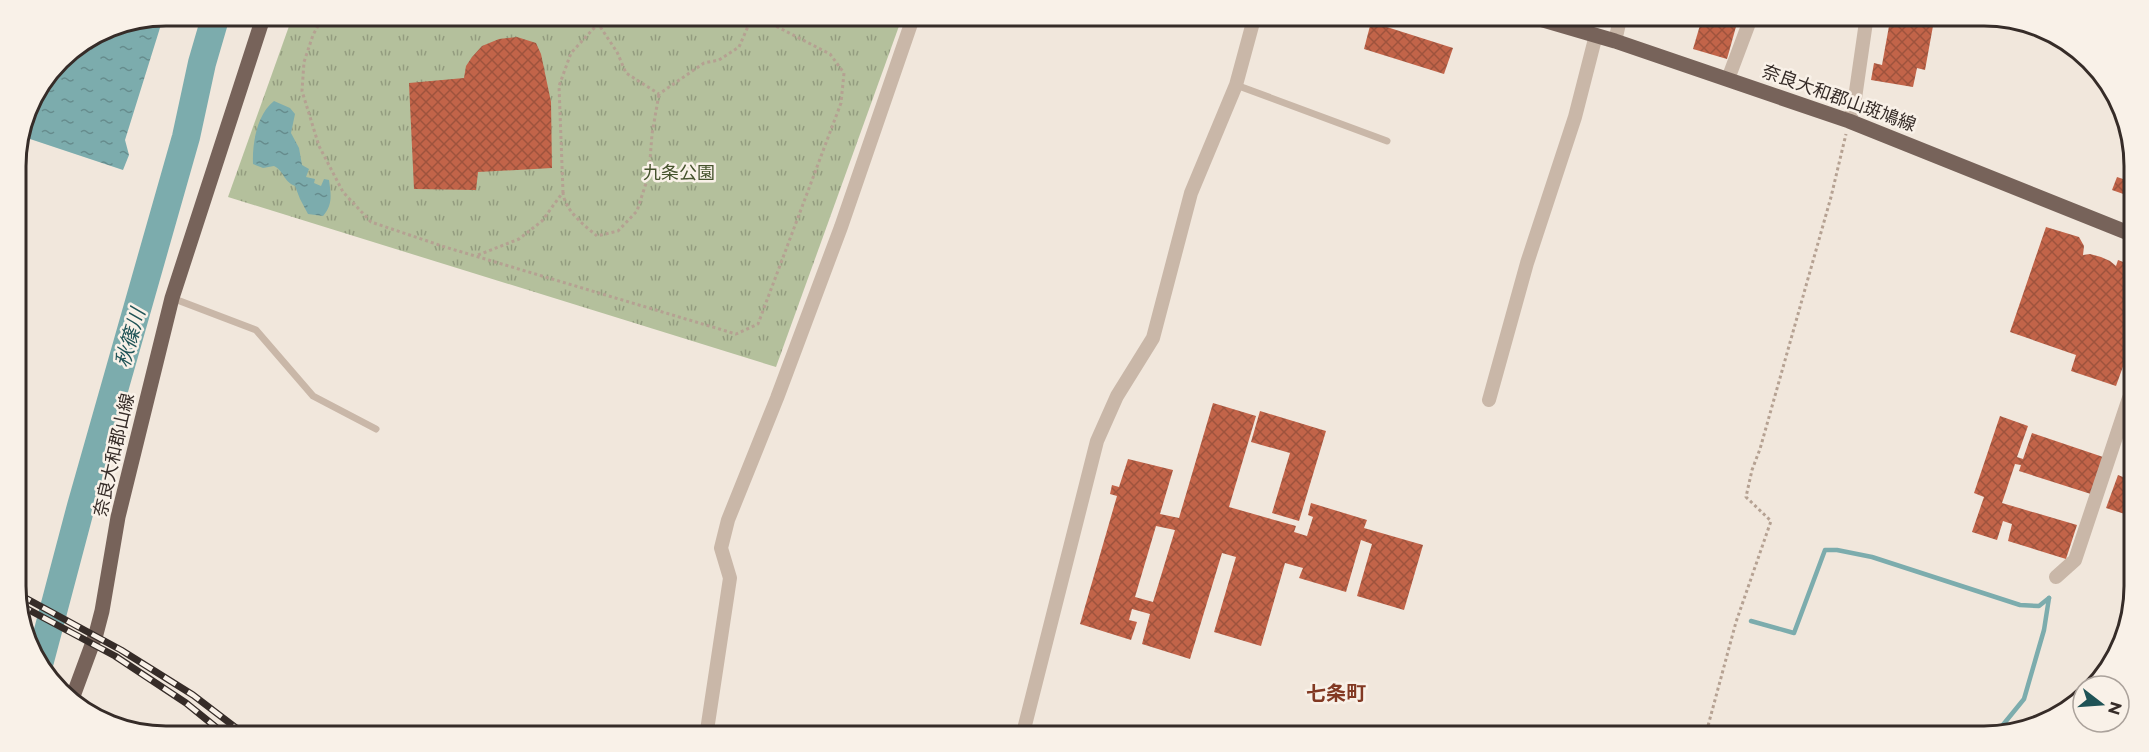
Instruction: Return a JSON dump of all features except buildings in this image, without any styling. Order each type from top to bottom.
[{"type":"main road","name":"奈良大和郡山線","points":[[74,693],[102,611],[118,516],[172,298],[260,26]]},
{"type":"main road","name":"奈良大和郡山斑鳩線","points":[[1564,26],[1849,121],[2124,231]]},
{"type":"street","points":[[708,726],[730,578],[721,548],[728,520],[777,398],[841,227],[910,26]]},
{"type":"street","points":[[1025,726],[1097,441],[1117,396],[1153,338],[1191,193],[1236,85],[1252,26]]},
{"type":"street","points":[[1615,41],[1618,26]]},
{"type":"street","points":[[1728,79],[1748,26]]},
{"type":"street","points":[[1849,121],[1854,105],[1865,26]]},
{"type":"street","points":[[1489,399],[1527,263],[1575,117],[1596,35]]},
{"type":"street","points":[[2056,577],[2075,560],[2124,413]]},
{"type":"lane","points":[[1236,85],[1387,141]]},
{"type":"lane","points":[[172,298],[256,330],[313,396],[376,429]]},
{"type":"path","points":[[318,26],[304,62],[302,91],[319,146],[343,192],[371,222],[736,334],[758,324],[841,103],[844,74],[830,54],[776,26]]},
{"type":"path","points":[[594,26],[571,53],[559,86],[564,202],[597,236],[618,231],[637,211],[649,174],[652,134],[659,94],[704,63],[719,60],[738,47],[748,26]]},
{"type":"path","points":[[600,26],[617,52],[626,73],[659,94]]},
{"type":"path","points":[[1708,726],[1736,622],[1771,521],[1746,497],[1752,470],[1760,450],[1831,197],[1849,121]]},
{"type":"path","points":[[476,256],[519,239],[542,221],[563,192]]},
{"type":"green space","name":"九条公園","points":[[289,26],[899,26],[776,367],[228,197]]},
{"type":"water","points":[[161,26],[125,140],[129,155],[123,170],[28,138],[30,129],[49,88],[60,73],[80,54],[112,36],[138,28]]},
{"type":"water","points":[[274,101],[290,108],[295,114],[291,133],[299,148],[302,165],[309,169],[306,177],[315,179],[314,183],[321,186],[324,179],[329,180],[330,203],[323,216],[308,214],[295,186],[277,168],[274,166],[263,168],[253,164],[253,148],[260,121]]},
{"type":"waterway","name":"秋篠川","points":[[42,652],[81,506],[186,137],[202,63],[213,26]]},
{"type":"waterway","points":[[1751,621],[1794,633],[1825,550],[1872,557],[2020,605],[2039,606],[2049,598]]},
{"type":"waterway","points":[[2003,725],[2024,699],[2044,630],[2049,598]]},
{"type":"railway","points":[[26,599],[121,650],[193,695],[234,726]]},
{"type":"railway","points":[[27,609],[115,656],[186,703],[214,726]]},
{"type":"district","name":"七条町","points":[[1336,693]]}]
